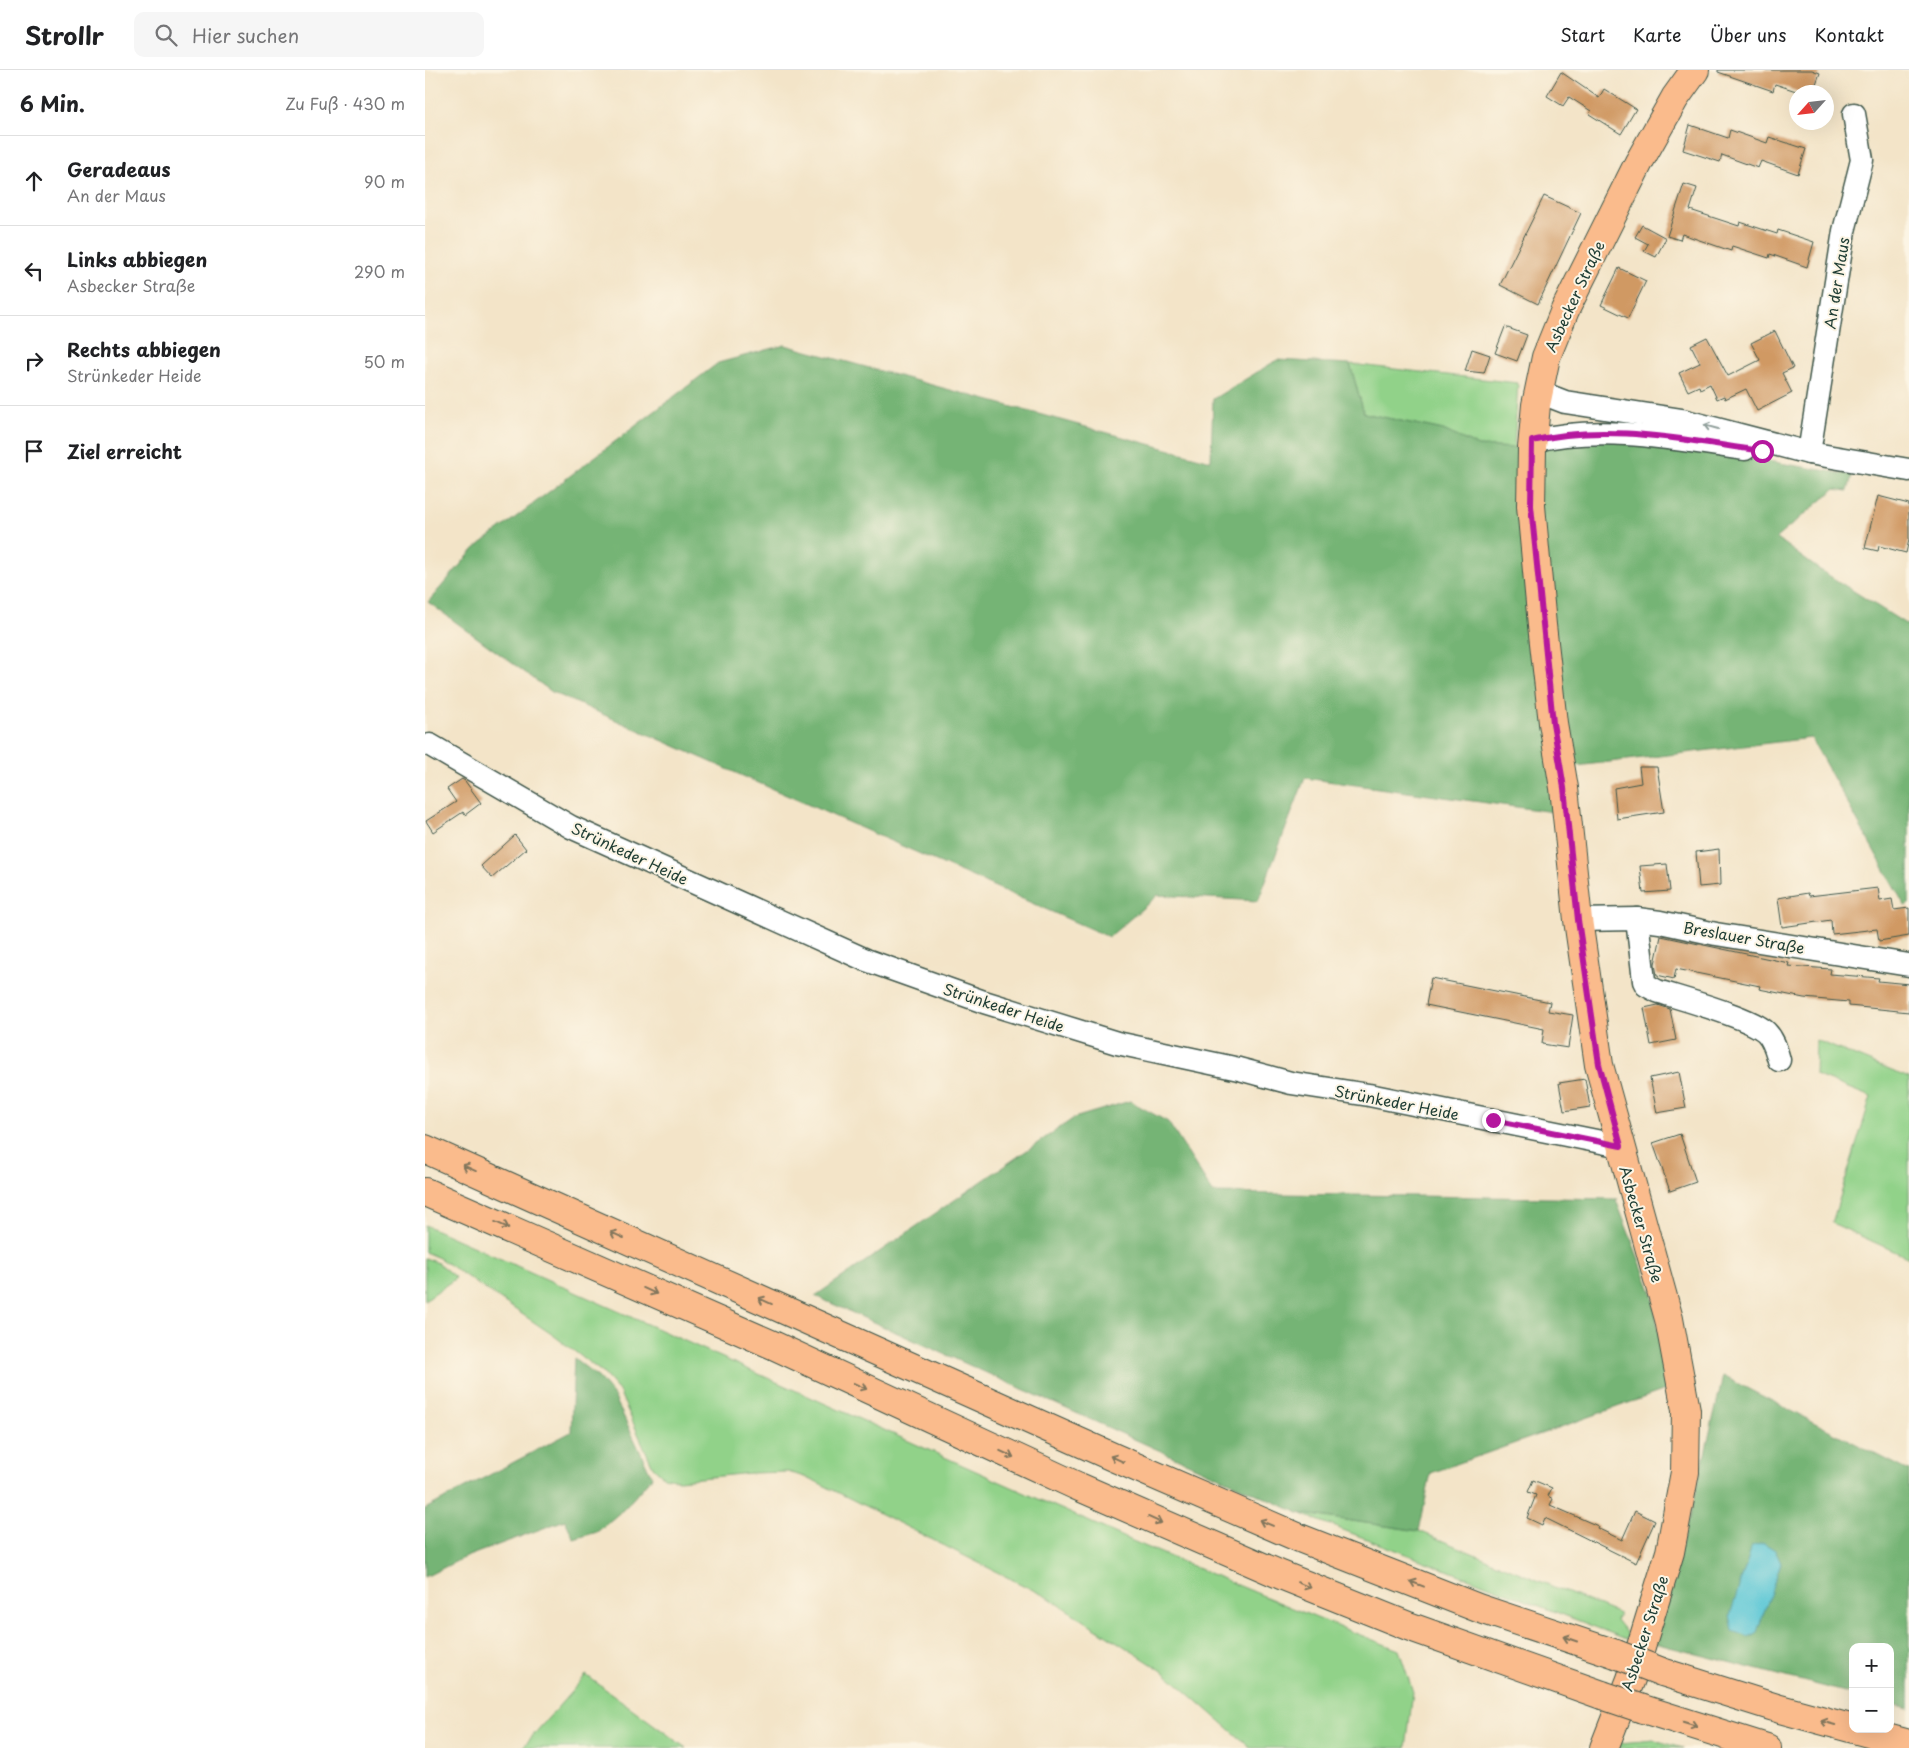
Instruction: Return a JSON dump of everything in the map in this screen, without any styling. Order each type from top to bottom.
[{"type":"main road","name":"Asbecker Straße","points":[[1603,1748],[1631,1679],[1670,1552],[1685,1472],[1686,1410],[1669,1319],[1599,1064],[1578,920],[1564,788],[1553,723],[1531,506],[1532,441],[1546,358],[1565,310],[1639,162],[1675,98],[1695,70]]},
{"type":"main road","points":[[425,1149],[1115,1458],[1302,1539],[1478,1608],[1616,1654],[1662,1672],[1780,1709],[1909,1744]]},
{"type":"main road","points":[[425,1192],[773,1345],[1068,1482],[1281,1576],[1408,1626],[1601,1695],[1767,1748]]},
{"type":"street","name":"An der Maus","points":[[1809,453],[1844,231],[1863,160],[1854,114]]},
{"type":"street","points":[[1539,392],[1565,402],[1682,420],[1809,453],[1909,470]]},
{"type":"street","points":[[1532,441],[1552,436],[1626,434],[1762,451],[1809,453]]},
{"type":"street","name":"Strünkeder Heide","points":[[430,745],[571,827],[866,960],[984,1002],[1117,1043],[1239,1069],[1291,1083],[1369,1095],[1621,1146]]},
{"type":"street","points":[[1637,919],[1642,976],[1646,985],[1657,991],[1745,1021],[1760,1028],[1767,1034],[1775,1046],[1779,1060]]},
{"type":"street","name":"Breslauer Straße","points":[[1578,920],[1637,919],[1909,965]]},
{"type":"green space","points":[[785,345],[1211,461],[1213,399],[1277,360],[1350,364],[1364,413],[1443,430],[1478,446],[1514,448],[1591,436],[1683,447],[1852,475],[1848,491],[1835,489],[1776,538],[1817,568],[1909,626],[1909,904],[1905,906],[1811,738],[1576,766],[1553,812],[1305,778],[1258,901],[1158,895],[1109,937],[552,692],[428,602],[474,549],[718,363]]},
{"type":"green space","points":[[1350,364],[1518,383],[1514,448],[1478,446],[1443,430],[1364,413]]},
{"type":"green space","points":[[1816,1040],[1909,1078],[1909,1258],[1832,1223],[1871,1097],[1815,1075]]},
{"type":"green space","points":[[1130,1101],[1168,1122],[1213,1193],[1618,1199],[1616,1200],[1652,1293],[1668,1389],[1431,1473],[1419,1531],[1299,1513],[815,1296],[1074,1118]]},
{"type":"green space","points":[[425,1225],[1137,1543],[1319,1619],[1399,1650],[1413,1692],[1406,1748],[1251,1748],[1164,1672],[1049,1598],[811,1479],[788,1472],[751,1473],[679,1480],[664,1477],[653,1467],[619,1391],[603,1373],[553,1335],[439,1258],[425,1252]]},
{"type":"green space","points":[[425,1258],[438,1263],[456,1278],[425,1300]]},
{"type":"green space","points":[[574,1358],[599,1378],[614,1396],[652,1477],[624,1509],[597,1532],[574,1539],[565,1520],[463,1558],[425,1577],[425,1509],[571,1432]]},
{"type":"green space","points":[[1723,1376],[1909,1471],[1909,1708],[1894,1705],[1894,1643],[1849,1643],[1849,1693],[1654,1643],[1694,1501]]},
{"type":"green space","points":[[1299,1513],[1419,1531],[1619,1614],[1616,1620],[1628,1635],[1626,1639]]},
{"type":"green space","points":[[586,1675],[686,1748],[522,1748]]},
{"type":"green space","points":[[1654,1740],[1683,1748],[1618,1748],[1620,1743]]},
{"type":"water","points":[[1764,1543],[1775,1550],[1781,1563],[1757,1632],[1749,1637],[1733,1631],[1730,1615],[1752,1546]]},
{"type":"building","points":[[1718,70],[1812,70],[1820,73],[1816,85],[1789,85],[1789,89],[1775,84],[1773,91],[1718,72]]},
{"type":"building","points":[[1561,72],[1599,98],[1604,89],[1636,109],[1621,134],[1589,114],[1591,111],[1569,97],[1563,106],[1547,96]]},
{"type":"building","points":[[1690,125],[1728,138],[1730,130],[1767,143],[1769,137],[1806,149],[1798,174],[1761,161],[1758,168],[1722,155],[1720,162],[1683,150]]},
{"type":"building","points":[[1684,184],[1697,188],[1690,210],[1739,226],[1740,222],[1777,234],[1778,230],[1814,242],[1807,267],[1770,254],[1769,258],[1732,246],[1731,251],[1682,234],[1680,240],[1667,236]]},
{"type":"building","points":[[1544,196],[1581,213],[1538,304],[1500,285]]},
{"type":"building","points":[[1642,225],[1666,238],[1656,257],[1644,251],[1648,244],[1635,237]]},
{"type":"building","points":[[1619,268],[1646,281],[1628,318],[1601,305]]},
{"type":"building","points":[[1505,327],[1527,335],[1517,361],[1495,353]]},
{"type":"building","points":[[1775,331],[1793,368],[1782,373],[1792,393],[1757,411],[1746,389],[1725,399],[1724,396],[1717,399],[1710,384],[1700,389],[1699,386],[1688,391],[1679,373],[1700,363],[1691,345],[1707,337],[1728,376],[1760,360],[1751,343]]},
{"type":"building","points":[[1472,349],[1490,355],[1484,373],[1465,371]]},
{"type":"building","points":[[1878,496],[1909,504],[1909,540],[1906,553],[1879,546],[1878,551],[1865,548]]},
{"type":"building","points":[[1639,767],[1657,767],[1664,812],[1617,819],[1614,788],[1641,783]]},
{"type":"building","points":[[462,779],[481,803],[465,815],[463,812],[433,832],[426,821],[456,802],[447,789]]},
{"type":"building","points":[[515,835],[526,849],[492,878],[481,866]]},
{"type":"building","points":[[1719,849],[1720,885],[1699,887],[1696,852]]},
{"type":"building","points":[[1667,864],[1670,891],[1643,893],[1640,866]]},
{"type":"building","points":[[1878,888],[1880,901],[1892,899],[1894,910],[1909,908],[1909,936],[1879,941],[1877,929],[1832,934],[1831,920],[1782,927],[1778,898],[1808,893],[1809,896]]},
{"type":"building","points":[[1661,936],[1789,963],[1788,966],[1831,969],[1830,974],[1879,978],[1878,981],[1909,984],[1909,1012],[1849,1006],[1849,1002],[1804,998],[1759,989],[1760,986],[1676,969],[1674,979],[1657,975],[1655,964]]},
{"type":"building","points":[[1431,978],[1550,1002],[1548,1011],[1573,1015],[1568,1048],[1542,1044],[1544,1029],[1426,1005]]},
{"type":"building","points":[[1658,1005],[1670,1009],[1676,1040],[1651,1045],[1644,1008]]},
{"type":"building","points":[[1679,1072],[1686,1108],[1657,1113],[1650,1078]]},
{"type":"building","points":[[1585,1079],[1590,1107],[1564,1111],[1559,1083]]},
{"type":"building","points":[[1680,1134],[1696,1182],[1670,1191],[1653,1143]]},
{"type":"building","points":[[1533,1480],[1552,1488],[1548,1496],[1553,1499],[1550,1505],[1598,1526],[1597,1528],[1622,1540],[1635,1511],[1655,1521],[1636,1563],[1545,1518],[1542,1525],[1527,1518],[1536,1495],[1528,1492]]},
{"type":"route","points":[[1493,1120],[1621,1146],[1599,1064],[1578,920],[1564,788],[1553,723],[1531,506],[1532,441],[1552,436],[1626,434],[1762,451]]}]
